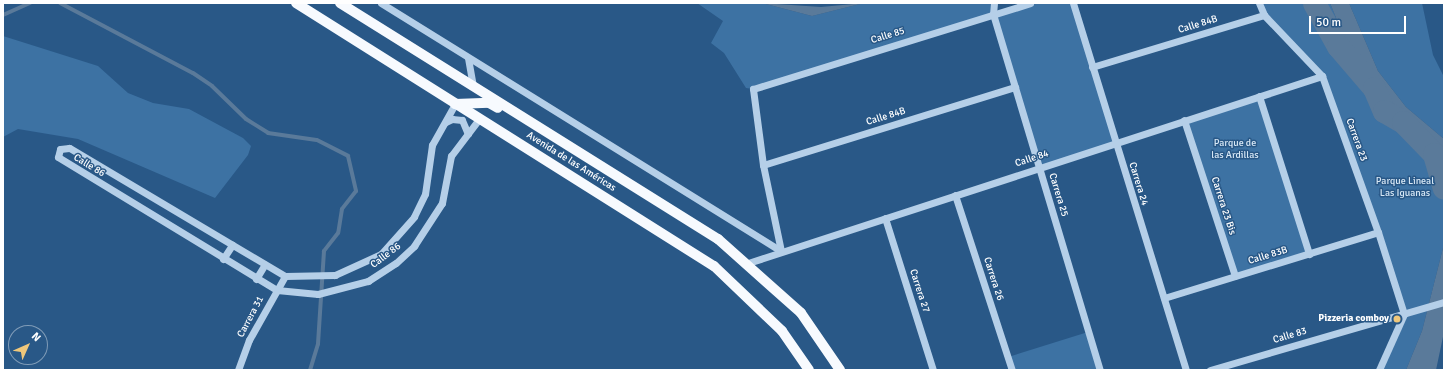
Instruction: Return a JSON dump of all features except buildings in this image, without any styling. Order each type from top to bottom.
[{"type":"main road","name":"Avenida de las Américas","points":[[296,3],[714,266],[782,331],[809,370]]},
{"type":"main road","name":"Avenida de las Américas","points":[[340,3],[718,239],[748,263],[801,313],[840,370]]},
{"type":"main road","points":[[473,86],[479,119]]},
{"type":"main road","points":[[455,104],[489,103],[513,119],[523,118]]},
{"type":"street","points":[[381,3],[781,251]]},
{"type":"street","name":"Carrera 25","points":[[994,3],[992,14],[1100,370]]},
{"type":"street","name":"Calle 85","points":[[763,165],[753,89],[1030,3]]},
{"type":"street","name":"Carrera 24","points":[[1073,3],[1186,370]]},
{"type":"street","name":"Carrera 23","points":[[1259,3],[1264,15],[1322,76],[1378,232],[1404,314]]},
{"type":"street","name":"Calle 84B","points":[[1092,67],[1264,15]]},
{"type":"street","points":[[468,58],[473,86]]},
{"type":"street","name":"Calle 84","points":[[748,263],[1322,76]]},
{"type":"street","name":"Calle 84B","points":[[763,165],[1015,87]]},
{"type":"street","points":[[1259,96],[1309,254]]},
{"type":"street","name":"Calle 86","points":[[455,104],[432,146],[425,194],[399,237],[359,266],[310,278],[285,276],[69,148],[58,152],[59,160],[277,290],[301,294],[339,291],[368,281],[396,264],[414,246],[434,220],[449,176],[451,156],[479,119]]},
{"type":"street","points":[[445,124],[459,119],[466,125],[468,134]]},
{"type":"street","name":"Carrera 23 Bis","points":[[1184,120],[1235,276]]},
{"type":"street","points":[[763,165],[781,251]]},
{"type":"street","name":"Carrera 26","points":[[955,195],[1012,370]]},
{"type":"street","name":"Carrera 27","points":[[885,218],[933,370]]},
{"type":"street","name":"Calle 83B","points":[[1164,298],[1378,232]]},
{"type":"street","points":[[223,259],[232,245]]},
{"type":"street","points":[[256,278],[265,264]]},
{"type":"street","name":"Carrera 31","points":[[238,370],[249,340],[285,276]]},
{"type":"street","name":"Calle 83","points":[[1210,370],[1444,302]]},
{"type":"street","points":[[1379,370],[1404,314]]},
{"type":"green space","points":[[697,3],[762,3],[812,16],[864,3],[994,3],[993,14],[1030,3],[1073,3],[1115,143],[1039,167],[992,14],[753,89],[746,88],[724,53],[711,43],[723,21]]},
{"type":"green space","name":"Parque Lineal Las Iguanas","points":[[1259,3],[1330,3],[1356,66],[1384,111],[1423,140],[1443,172],[1444,244],[1422,331],[1406,370],[1379,370],[1404,314],[1322,76],[1264,15]]},
{"type":"green space","points":[[1349,3],[1422,3],[1433,55],[1444,77],[1444,139],[1406,107],[1378,71]]},
{"type":"green space","points":[[3,36],[98,66],[128,93],[153,103],[189,109],[243,138],[251,146],[248,155],[215,198],[78,139],[18,129],[3,137]]},
{"type":"green space","name":"Parque de las Ardillas","points":[[1259,96],[1310,254],[1235,278],[1184,120]]},
{"type":"green space","points":[[1088,332],[1100,370],[1012,370],[1008,357]]},
{"type":"shaded area","points":[[762,3],[821,7],[864,3],[812,16]]},
{"type":"shaded area","points":[[1330,3],[1349,3],[1378,71],[1406,107],[1444,139],[1444,177],[1434,154],[1423,140],[1384,111],[1366,92]]},
{"type":"shaded area","points":[[1444,244],[1444,332],[1436,370],[1406,370],[1422,331]]},
{"type":"waterway","points":[[3,15],[30,3]]},
{"type":"waterway","points":[[60,3],[193,73],[212,86],[246,119],[268,133],[317,140],[348,156],[356,191],[342,209],[338,233],[324,251],[318,344],[310,370]]},
{"type":"waterway","points":[[1314,3],[1338,46],[1374,88],[1384,111],[1403,122],[1434,154],[1444,188]]},
{"type":"place","name":"Pizzeria comboy","points":[[1397,319]]}]
